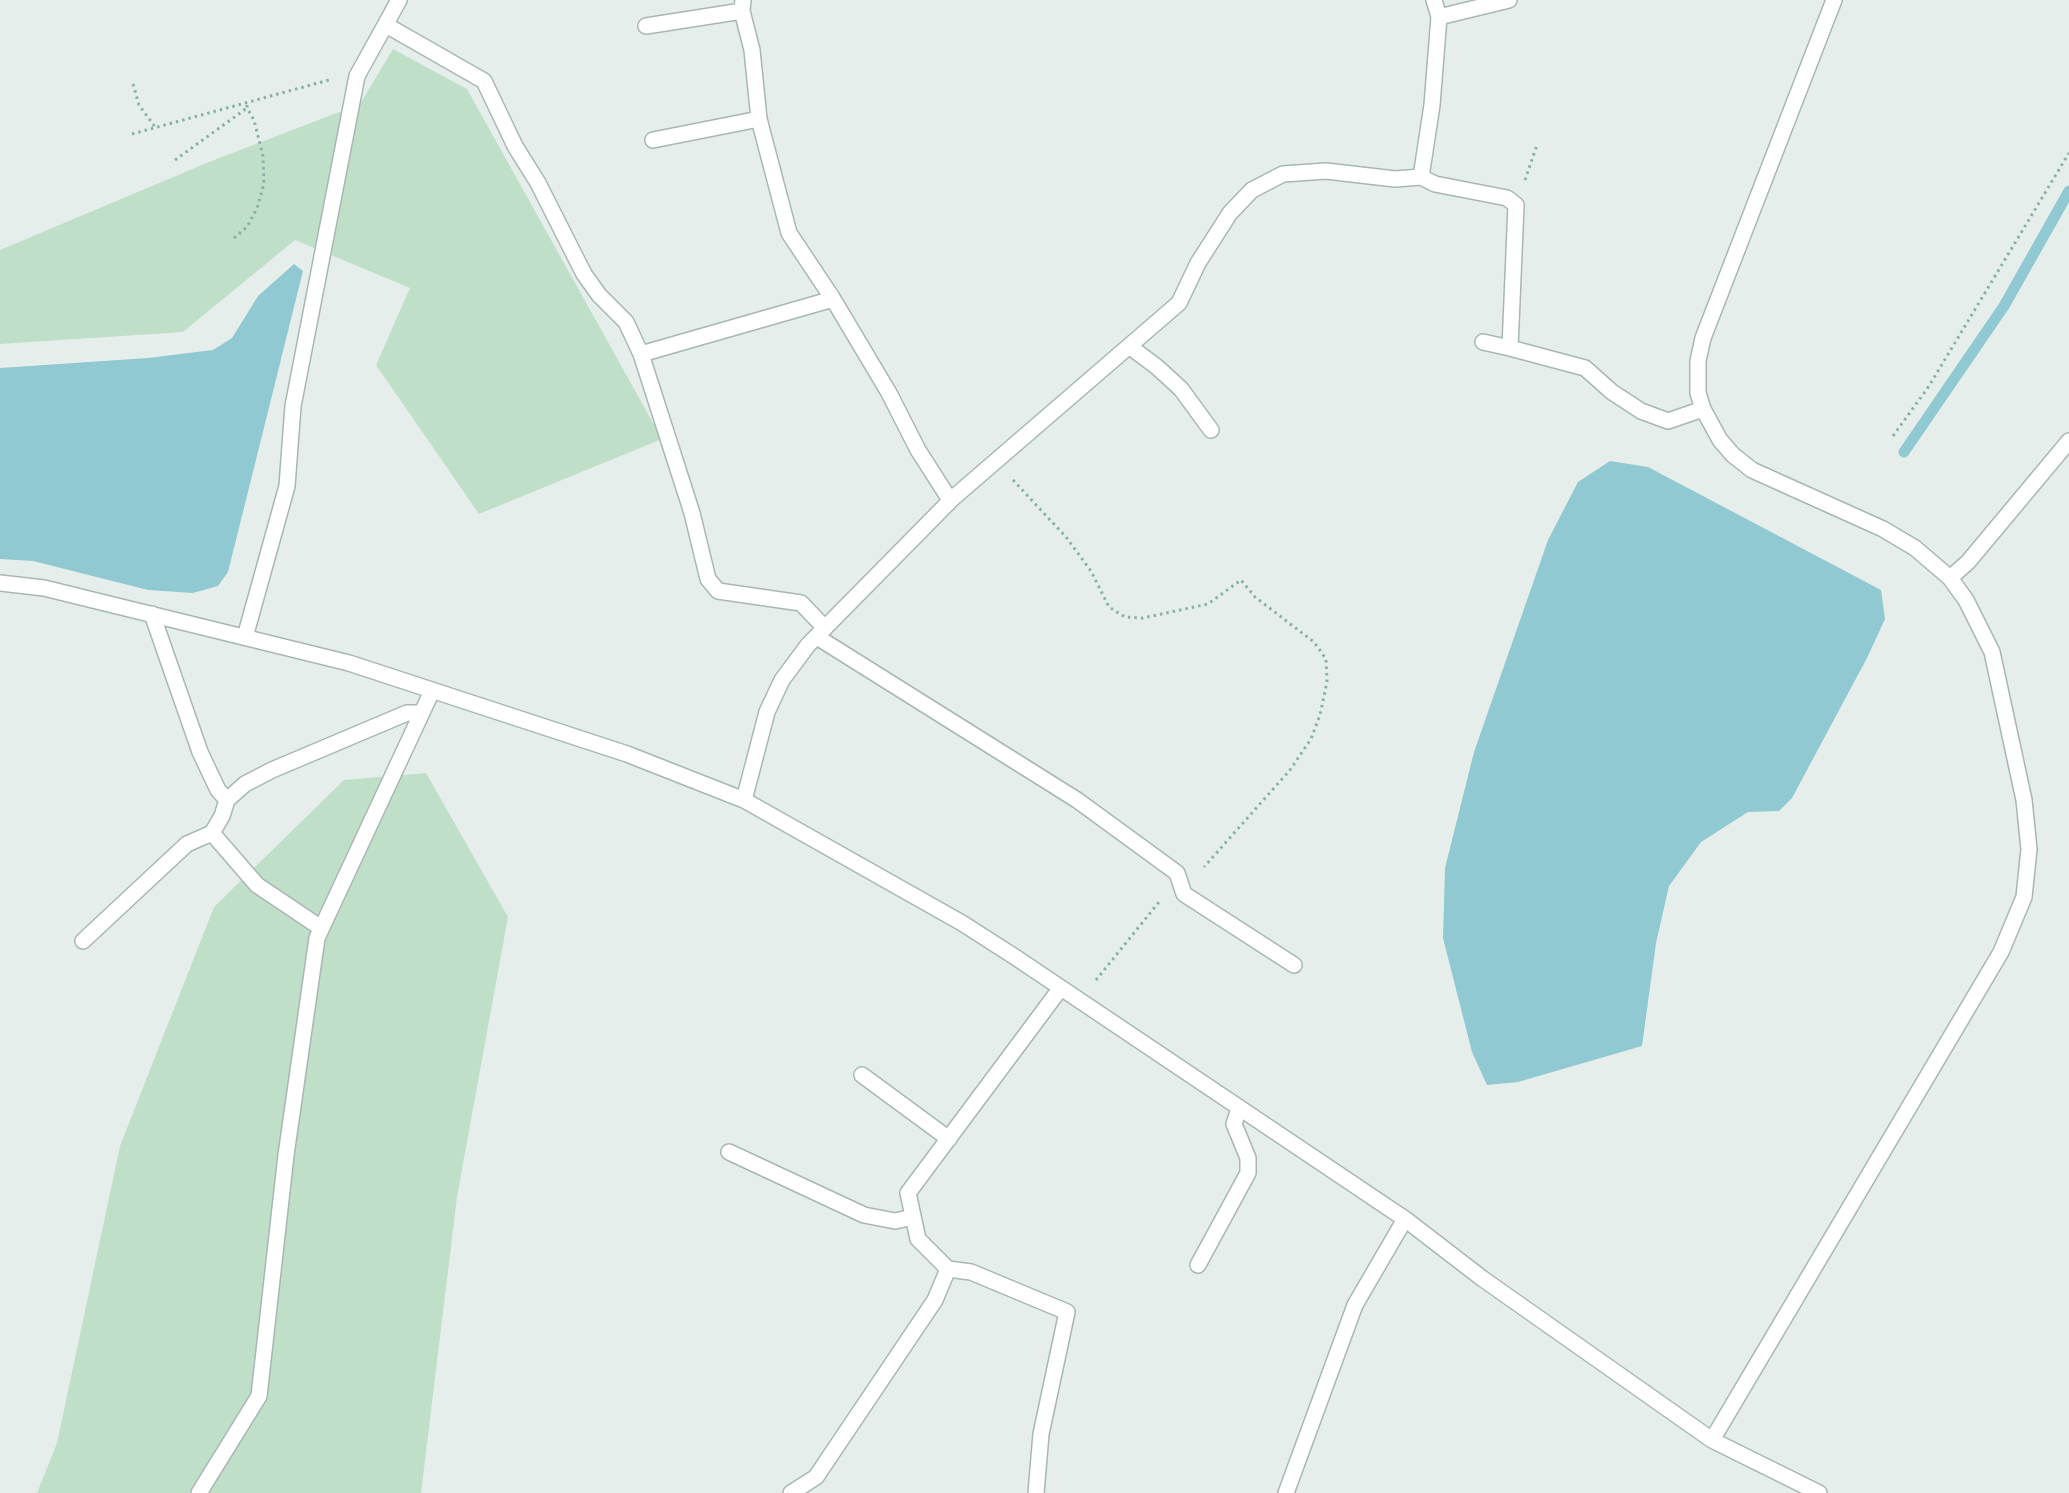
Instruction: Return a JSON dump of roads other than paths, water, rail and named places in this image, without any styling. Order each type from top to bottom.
[{"type":"street","points":[[245,637],[287,486],[293,406],[357,76],[399,0]]},
{"type":"street","points":[[1421,177],[1432,104],[1439,17],[1434,0]]},
{"type":"street","points":[[1439,17],[1509,0]]},
{"type":"street","points":[[1712,1440],[2001,952],[2024,897],[2029,849],[2024,800],[1992,652],[1966,600],[1950,578],[1915,548],[1883,529],[1752,470],[1733,455],[1720,440],[1703,409],[1698,393],[1697,376],[1704,338],[1834,0]]},
{"type":"street","points":[[646,26],[742,5],[752,50],[759,119],[789,233],[833,299],[888,393],[918,450],[950,500]]},
{"type":"street","points":[[386,25],[484,81],[515,146],[538,183],[584,274],[599,295],[626,322],[641,354],[692,513],[708,579],[718,591],[801,602],[821,632],[1077,800],[1177,873],[1184,894],[1294,965]]},
{"type":"street","points":[[653,140],[759,119]]},
{"type":"street","points":[[744,800],[771,704],[782,680],[808,645],[950,500],[1179,303],[1198,263],[1230,213],[1252,190],[1283,174],[1326,171],[1395,178],[1421,177],[1435,184],[1507,198],[1516,205],[1510,348]]},
{"type":"street","points":[[641,354],[833,299]]},
{"type":"street","points":[[1483,342],[1585,368],[1612,392],[1641,411],[1668,421],[1703,409]]},
{"type":"street","points":[[1129,346],[1157,367],[1181,389],[1211,430]]},
{"type":"street","points":[[1950,578],[1968,562],[2069,440]]},
{"type":"street","points":[[0,583],[44,588],[349,663],[627,754],[744,800],[962,923],[1060,989],[1080,1000],[1404,1219],[1483,1279],[1712,1440],[1819,1493]]},
{"type":"street","points":[[152,614],[200,752],[218,790],[227,800]]},
{"type":"street","points":[[199,1493],[258,1396],[286,1155],[317,938],[432,691]]},
{"type":"street","points":[[83,941],[186,844],[212,833],[222,816],[227,800],[244,784],[272,770],[407,713],[422,713]]},
{"type":"street","points":[[212,833],[257,885],[321,928]]},
{"type":"street","points":[[1036,1493],[1041,1434],[1067,1312],[971,1272],[948,1269],[918,1239],[908,1193],[1060,989]]},
{"type":"street","points":[[862,1075],[948,1139]]},
{"type":"street","points":[[1198,1265],[1248,1173],[1248,1158],[1234,1124],[1239,1108]]},
{"type":"street","points":[[729,1152],[864,1215],[896,1221],[914,1217]]},
{"type":"street","points":[[1286,1493],[1355,1305],[1404,1219]]},
{"type":"street","points":[[791,1493],[816,1476],[935,1300],[948,1269]]},
{"type":"water","points":[[294,264],[303,271],[228,572],[218,586],[193,593],[148,590],[33,561],[0,559],[0,368],[148,358],[213,350],[232,338],[258,296]]},
{"type":"water","points":[[1610,461],[1648,467],[1881,590],[1885,619],[1867,658],[1792,798],[1779,811],[1748,812],[1701,842],[1669,886],[1656,943],[1642,1046],[1518,1082],[1487,1085],[1472,1052],[1443,938],[1445,868],[1474,752],[1548,540],[1578,482]]},
{"type":"waterway","points":[[1904,452],[2004,306],[2069,191]]}]
